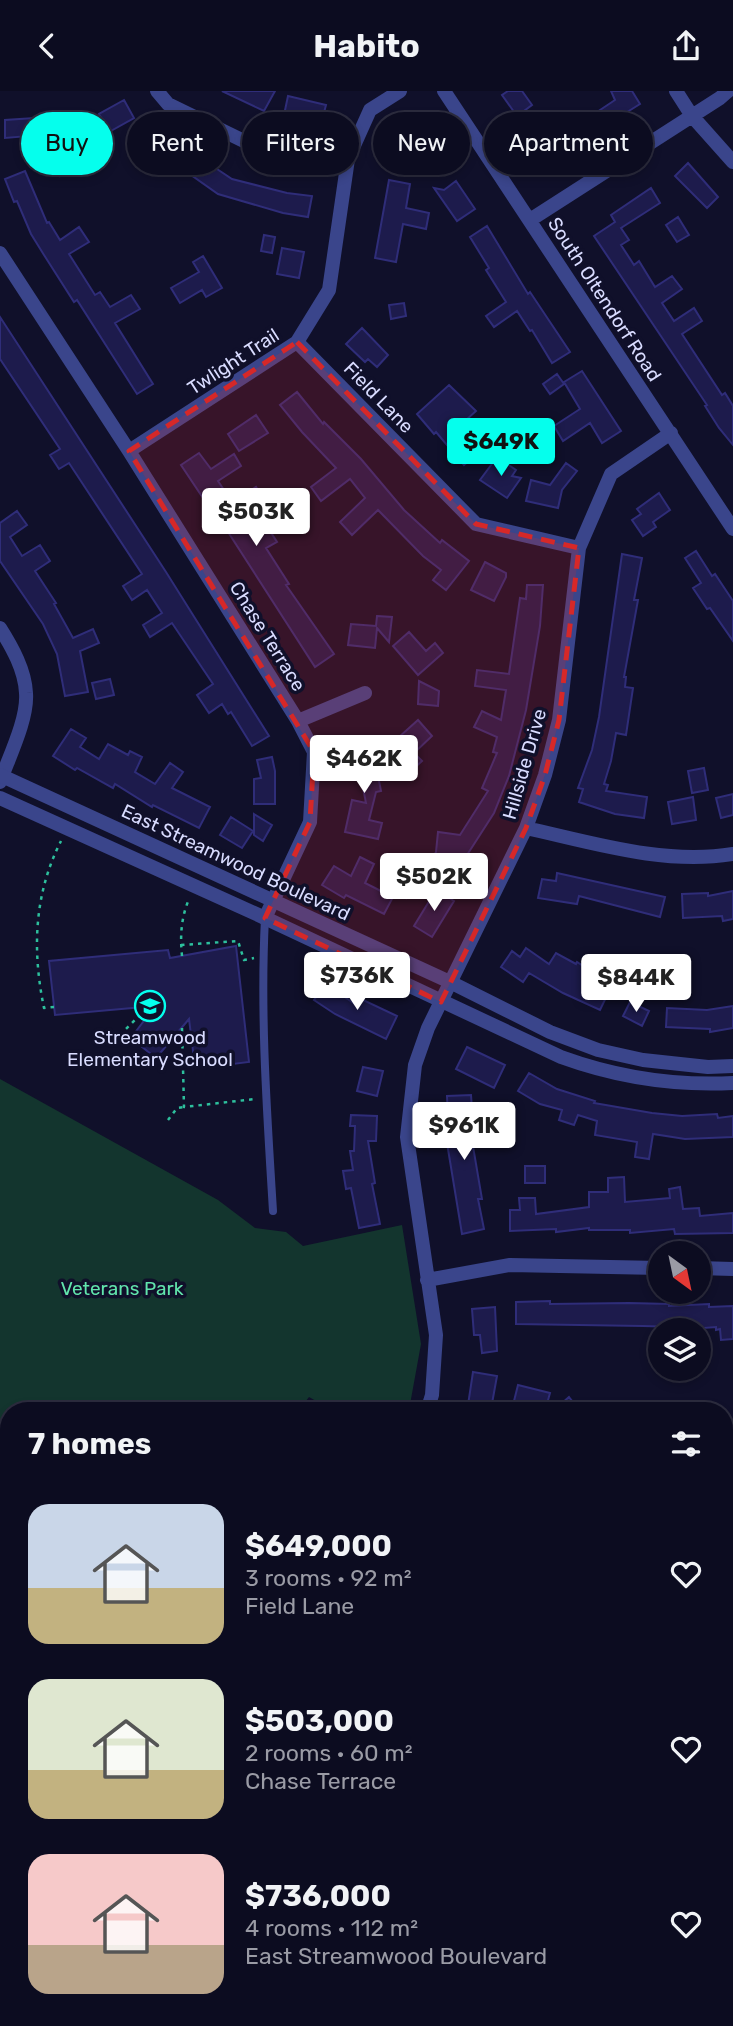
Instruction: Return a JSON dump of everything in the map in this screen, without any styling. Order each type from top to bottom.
[{"type":"street","points":[[158,91],[168,104],[242,140]]},
{"type":"street","name":"Twlight Trail","points":[[359,134],[370,110],[400,91]]},
{"type":"street","name":"South Oltendorf Road","points":[[444,91],[733,529]]},
{"type":"street","points":[[676,91],[692,115],[733,162]]},
{"type":"street","points":[[530,220],[720,99],[728,91]]},
{"type":"street","name":"Twlight Trail","points":[[129,451],[298,342],[329,290],[346,175]]},
{"type":"street","name":"Chase Terrace","points":[[0,253],[129,451],[298,721],[314,753],[310,822],[265,918]]},
{"type":"street","name":"Field Lane","points":[[298,342],[476,524],[579,548]]},
{"type":"street","name":"Hillside Drive","points":[[430,1402],[436,1335],[407,1137],[415,1065],[440,1002],[526,828],[545,775],[559,720],[579,548],[611,474],[671,433]]},
{"type":"street","points":[[0,628],[16,654],[26,693],[20,729],[1,777]]},
{"type":"street","points":[[298,721],[365,693]]},
{"type":"street","name":"East Streamwood Boulevard","points":[[1,777],[450,982],[550,1032],[598,1050],[668,1064],[733,1066]]},
{"type":"street","name":"East Streamwood Boulevard","points":[[0,797],[561,1057],[594,1069],[669,1082],[733,1083]]},
{"type":"street","points":[[526,828],[624,850],[672,857],[706,858],[733,854]]},
{"type":"street","points":[[427,1280],[510,1265],[648,1268]]},
{"type":"street","points":[[711,1268],[733,1269]]},
{"type":"lane","points":[[265,918],[263,956],[266,1097],[273,1211]]},
{"type":"path","points":[[54,1007],[44,1008],[37,955],[38,912],[49,864],[67,828]]},
{"type":"path","points":[[182,956],[185,910],[195,886]]},
{"type":"path","points":[[181,945],[238,940],[244,960],[263,956]]},
{"type":"path","points":[[125,1043],[121,1034],[139,1017],[147,1017]]},
{"type":"path","points":[[182,1028],[184,1107]]},
{"type":"path","points":[[168,1120],[177,1108],[266,1097]]},
{"type":"highlighted area","points":[[297,342],[476,524],[579,548],[559,720],[545,775],[526,828],[441,1002],[265,918],[310,822],[314,752],[129,451]]},
{"type":"green space","name":"Veterans Park","points":[[0,1079],[218,1200],[255,1228],[286,1232],[303,1246],[402,1225],[421,1344],[410,1402],[318,1402],[309,1397],[305,1402],[0,1402]]},
{"type":"building","points":[[222,91],[275,91],[264,111]]},
{"type":"building","points":[[508,91],[522,91],[532,105],[522,112],[514,112],[502,95]]},
{"type":"building","points":[[611,91],[632,91],[640,104],[627,112],[597,112],[615,100]]},
{"type":"building","points":[[288,96],[326,105],[324,112],[285,112]]},
{"type":"building","points":[[124,100],[131,112],[127,112],[127,122],[113,130],[113,112],[103,112]]},
{"type":"building","points":[[21,119],[21,137],[5,138],[5,120]]},
{"type":"building","points":[[688,163],[718,197],[707,208],[675,176]]},
{"type":"building","points":[[21,173],[21,175],[27,175],[47,223],[49,222],[60,240],[79,227],[89,242],[69,254],[95,295],[100,292],[110,307],[131,295],[140,309],[115,323],[153,384],[137,394],[31,234],[5,179]]},
{"type":"building","points":[[191,175],[226,175],[232,179],[287,193],[312,196],[308,217],[283,213],[218,194]]},
{"type":"building","points":[[389,180],[410,184],[406,208],[429,213],[426,229],[403,224],[396,262],[375,258]]},
{"type":"building","points":[[456,181],[475,209],[457,221],[434,188],[444,190]]},
{"type":"building","points":[[651,188],[660,203],[621,228],[629,240],[621,245],[634,265],[639,261],[655,287],[672,276],[682,289],[662,303],[674,321],[694,308],[702,321],[682,334],[722,395],[725,393],[733,406],[733,445],[719,428],[705,406],[707,405],[594,236],[615,222],[611,215]]},
{"type":"building","points":[[678,217],[689,235],[677,242],[666,225]]},
{"type":"building","points":[[487,226],[528,294],[530,292],[570,352],[552,363],[517,311],[494,327],[486,316],[506,302],[470,237]]},
{"type":"building","points":[[264,235],[275,237],[272,253],[261,251]]},
{"type":"building","points":[[282,248],[304,252],[299,278],[277,274]]},
{"type":"building","points":[[203,256],[222,288],[206,297],[202,290],[180,303],[171,288],[199,272],[193,262]]},
{"type":"building","points":[[404,303],[406,316],[391,319],[389,305]]},
{"type":"building","points":[[0,317],[269,736],[252,746],[231,712],[228,714],[222,704],[209,713],[197,695],[213,684],[172,623],[150,637],[143,625],[162,613],[147,590],[132,600],[123,586],[142,574],[69,463],[59,469],[50,455],[60,449],[0,359]]},
{"type":"building","points":[[362,328],[388,355],[377,367],[368,359],[365,362],[346,344]]},
{"type":"building","points":[[582,371],[621,431],[602,443],[590,423],[563,441],[554,426],[580,409],[564,382]]},
{"type":"building","points":[[557,374],[564,384],[550,394],[543,384]]},
{"type":"building","points":[[449,385],[476,411],[466,420],[487,445],[464,465],[417,414]]},
{"type":"building","points":[[297,392],[323,424],[324,422],[361,459],[404,510],[440,543],[442,540],[469,561],[446,590],[433,580],[441,570],[423,556],[378,510],[352,535],[340,522],[365,498],[350,479],[321,501],[311,487],[336,468],[280,405]]},
{"type":"building","points":[[256,415],[268,433],[239,451],[228,434]]},
{"type":"building","points":[[199,453],[211,469],[234,454],[241,466],[218,481],[232,502],[256,487],[264,500],[254,506],[277,542],[266,548],[289,584],[286,585],[334,654],[315,667],[219,518],[217,519],[181,465]]},
{"type":"building","points":[[497,457],[516,470],[512,476],[521,478],[507,498],[480,480]]},
{"type":"building","points":[[566,463],[577,471],[562,490],[558,508],[526,501],[531,480],[550,485]]},
{"type":"building","points":[[659,493],[670,510],[653,522],[656,527],[643,536],[632,520],[641,514],[637,509]]},
{"type":"building","points":[[17,511],[27,525],[10,537],[22,556],[40,545],[50,561],[35,571],[56,603],[54,604],[73,638],[93,629],[99,643],[80,651],[88,692],[65,696],[57,654],[43,624],[0,561],[0,523]]},
{"type":"building","points":[[696,551],[733,601],[733,641],[693,588],[701,583],[685,558]]},
{"type":"building","points":[[622,554],[642,558],[634,600],[638,600],[624,677],[625,687],[633,688],[626,735],[616,733],[604,784],[608,785],[606,791],[647,797],[644,818],[615,814],[579,802],[583,789],[578,788],[592,750],[599,717]]},
{"type":"building","points":[[485,562],[506,573],[494,601],[471,590]]},
{"type":"building","points":[[527,585],[543,585],[540,626],[526,710],[509,776],[494,813],[467,855],[472,857],[461,881],[442,872],[442,867],[431,862],[436,852],[438,832],[460,835],[488,791],[482,788],[497,753],[493,752],[497,737],[474,727],[482,711],[501,720],[506,690],[475,686],[477,670],[509,674],[520,598],[526,599]]},
{"type":"building","points":[[377,616],[392,617],[389,642],[377,628],[375,648],[348,645],[351,624],[376,626]]},
{"type":"building","points":[[409,632],[426,651],[435,643],[443,653],[418,675],[393,646]]},
{"type":"building","points":[[110,679],[114,695],[96,699],[92,683]]},
{"type":"building","points":[[419,681],[439,691],[438,706],[418,704]]},
{"type":"building","points":[[418,720],[432,736],[414,753],[422,761],[411,771],[400,758],[409,749],[399,737]]},
{"type":"building","points":[[71,729],[86,738],[80,747],[99,759],[108,744],[128,755],[130,751],[142,757],[135,772],[155,784],[170,763],[183,772],[172,788],[210,807],[199,828],[153,805],[152,807],[115,784],[113,788],[77,768],[75,770],[53,756]]},
{"type":"building","points":[[369,744],[375,776],[378,776],[381,791],[376,792],[369,820],[382,823],[378,839],[345,832],[352,800],[366,803],[360,772],[353,773],[348,749]]},
{"type":"building","points":[[272,757],[275,771],[275,804],[254,804],[254,779],[261,778],[257,760]]},
{"type":"building","points":[[704,768],[708,790],[692,793],[688,771]]},
{"type":"building","points":[[733,794],[733,815],[721,818],[716,798]]},
{"type":"building","points":[[693,797],[696,820],[672,824],[668,802]]},
{"type":"building","points":[[254,814],[272,825],[263,841],[254,835]]},
{"type":"building","points":[[231,817],[253,831],[242,848],[220,835]]},
{"type":"building","points":[[360,857],[374,864],[365,883],[393,897],[384,914],[346,895],[344,898],[322,885],[334,866],[351,876]]},
{"type":"building","points":[[557,873],[665,897],[660,917],[579,896],[577,904],[538,898],[542,879],[556,881]]},
{"type":"building","points":[[399,876],[413,883],[406,898],[391,890]]},
{"type":"building","points":[[436,890],[454,901],[432,937],[414,926]]},
{"type":"building","points":[[733,891],[733,919],[723,921],[722,916],[683,918],[682,894],[708,893],[708,896]]},
{"type":"building","points":[[236,946],[249,1062],[217,1066],[215,1057],[194,1059],[189,1019],[156,1058],[131,1038],[155,1006],[55,1015],[49,961],[168,950],[170,958]]},
{"type":"building","points":[[526,948],[549,964],[556,953],[576,964],[577,962],[604,980],[610,960],[627,966],[621,983],[614,981],[600,1010],[529,973],[523,982],[501,967],[512,951],[520,957]]},
{"type":"building","points":[[326,984],[355,1004],[359,998],[397,1016],[386,1039],[335,1014],[314,1000]]},
{"type":"building","points":[[630,1002],[649,1011],[642,1026],[623,1016]]},
{"type":"building","points":[[733,1006],[733,1028],[710,1032],[710,1029],[666,1027],[667,1008],[707,1010]]},
{"type":"building","points":[[467,1047],[505,1065],[494,1088],[456,1069]]},
{"type":"building","points":[[363,1067],[383,1071],[377,1096],[357,1091]]},
{"type":"building","points":[[529,1073],[557,1089],[595,1101],[594,1103],[682,1116],[733,1116],[733,1137],[685,1139],[653,1134],[649,1159],[635,1157],[637,1142],[595,1135],[597,1121],[578,1115],[574,1125],[559,1120],[562,1110],[540,1104],[518,1091]]},
{"type":"building","points":[[471,1095],[472,1109],[478,1108],[479,1122],[469,1123],[482,1199],[478,1199],[484,1229],[462,1234],[447,1143],[447,1096]]},
{"type":"building","points":[[351,1115],[377,1116],[376,1141],[368,1141],[375,1183],[372,1184],[380,1224],[359,1228],[351,1188],[346,1189],[343,1171],[353,1170],[350,1151],[354,1151],[355,1126],[350,1126]]},
{"type":"building","points":[[525,1166],[545,1166],[545,1183],[525,1183]]},
{"type":"building","points":[[624,1177],[625,1202],[670,1198],[669,1189],[680,1187],[683,1209],[699,1208],[700,1216],[733,1213],[733,1233],[675,1234],[674,1229],[630,1233],[630,1230],[589,1228],[556,1232],[556,1229],[510,1231],[510,1210],[520,1210],[519,1198],[535,1198],[536,1214],[589,1207],[589,1192],[608,1192],[608,1178]]},
{"type":"building","points":[[516,1302],[733,1306],[733,1339],[721,1340],[720,1329],[711,1327],[711,1318],[648,1318],[648,1326],[516,1324]]},
{"type":"building","points":[[495,1307],[497,1351],[482,1353],[480,1335],[474,1335],[472,1309]]},
{"type":"building","points":[[473,1372],[497,1376],[492,1402],[468,1402]]},
{"type":"building","points":[[518,1385],[550,1393],[548,1402],[514,1402]]},
{"type":"place","name":"Streamwood Elementary School","points":[[150,1006]]}]
